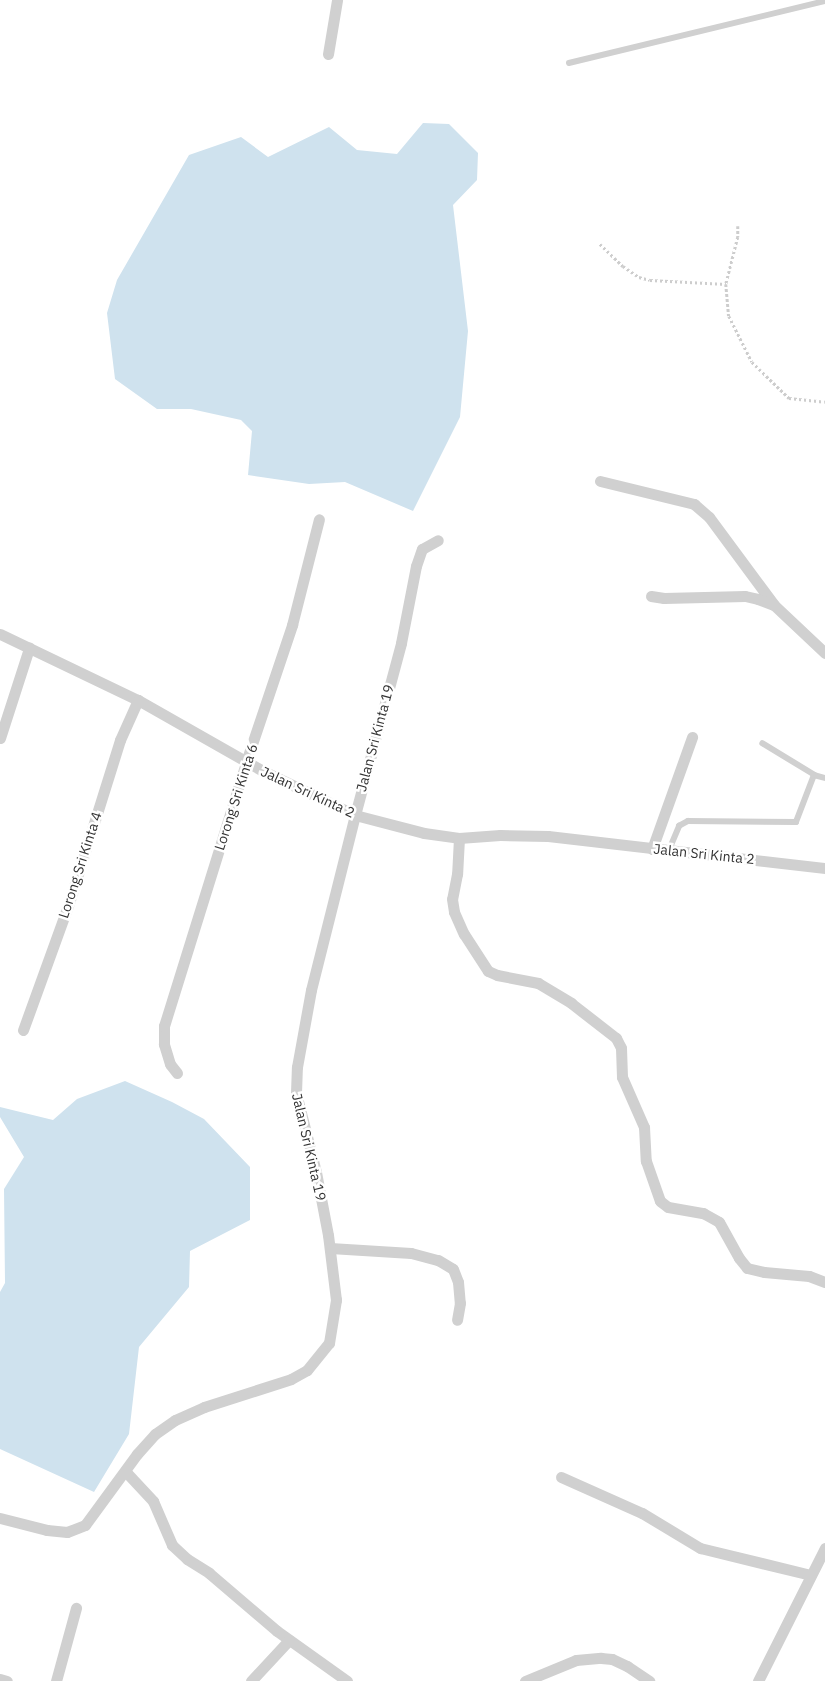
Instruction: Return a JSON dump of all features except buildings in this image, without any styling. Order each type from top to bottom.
[{"type":"street","points":[[328,54],[337,0]]},
{"type":"street","points":[[600,481],[694,504],[709,517],[774,605],[825,653]]},
{"type":"street","name":"Lorong Sri Kinta 6","points":[[177,1073],[170,1064],[164,1044],[164,1026],[246,762],[292,626],[319,520]]},
{"type":"street","name":"Jalan Sri Kinta 19","points":[[0,1518],[47,1530],[67,1532],[85,1525],[126,1472],[137,1454],[155,1434],[175,1420],[249,1391],[291,1379],[307,1370],[329,1343],[336,1300],[330,1248],[316,1172],[296,1093],[297,1067],[311,990],[354,815],[401,643],[416,566],[422,550],[438,540]]},
{"type":"street","points":[[652,596],[664,598],[745,596],[774,605]]},
{"type":"street","name":"Jalan Sri Kinta 2","points":[[0,634],[138,700],[246,762],[354,815],[424,833],[459,838],[500,835],[548,836],[825,868]]},
{"type":"street","points":[[0,738],[29,648]]},
{"type":"street","name":"Lorong Sri Kinta 4","points":[[23,1030],[68,906],[120,740],[138,700]]},
{"type":"street","points":[[652,849],[692,736]]},
{"type":"street","points":[[459,838],[457,874],[452,899],[454,912],[464,934],[488,971],[497,975],[538,984],[571,1003],[616,1038],[621,1048],[622,1077],[644,1127],[646,1161],[660,1200],[668,1207],[703,1214],[719,1222],[748,1268],[764,1272],[809,1276],[825,1282]]},
{"type":"street","points":[[330,1248],[411,1254],[445,1264],[453,1269],[458,1282],[460,1303],[457,1320]]},
{"type":"street","points":[[126,1472],[153,1501],[172,1545],[289,1640],[347,1681]]},
{"type":"street","points":[[561,1477],[642,1513],[700,1548],[811,1575]]},
{"type":"street","points":[[758,1681],[825,1548]]},
{"type":"street","points":[[56,1681],[76,1608]]},
{"type":"street","points":[[250,1681],[289,1640]]},
{"type":"street","points":[[525,1681],[576,1660],[601,1658],[612,1659],[628,1666],[649,1681]]},
{"type":"street","points":[[0,1679],[7,1681]]},
{"type":"lane","points":[[568,63],[825,1]]},
{"type":"lane","points":[[763,744],[814,775],[825,778]]},
{"type":"lane","points":[[669,850],[679,826],[688,821],[796,822],[814,775]]},
{"type":"path","points":[[738,226],[738,237],[726,284],[729,316],[752,362],[789,398],[825,402]]},
{"type":"path","points":[[600,244],[623,266],[644,278],[704,285],[726,284]]},
{"type":"water","points":[[423,123],[449,124],[478,153],[477,180],[453,205],[468,331],[460,417],[413,511],[345,482],[309,484],[248,475],[252,431],[241,420],[191,409],[157,409],[115,379],[107,313],[117,280],[189,155],[241,137],[268,157],[329,127],[357,150],[397,154]]},
{"type":"water","points":[[125,1081],[204,1119],[250,1167],[250,1220],[190,1251],[189,1287],[139,1347],[129,1434],[94,1492],[0,1449],[0,1292],[5,1283],[4,1189],[24,1157],[0,1117],[0,1107],[53,1120],[77,1099]]}]
